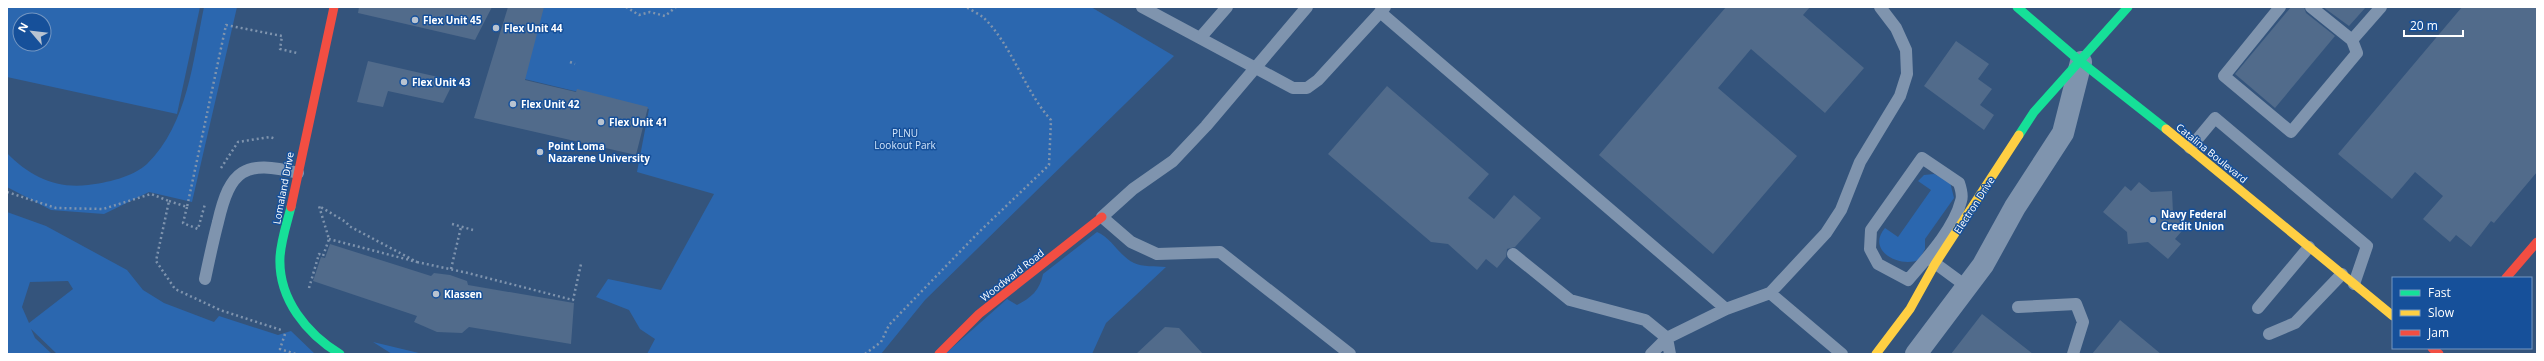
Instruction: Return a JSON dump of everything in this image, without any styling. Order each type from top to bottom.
[{"type":"street","name":"Lomaland Drive","points":[[334,7],[280,260],[292,308],[304,328],[324,345],[340,354]]},
{"type":"street","name":"Catalina Boulevard","points":[[2017,7],[2081,62],[2190,148],[2392,315]]},
{"type":"street","name":"Electron Drive","points":[[1876,354],[1910,309],[1931,261],[2034,112],[2081,62],[2128,7]]},
{"type":"street","name":"Electron Drive","points":[[1916,354],[1983,265],[2015,207],[2063,133],[2081,62]]},
{"type":"street","name":"Woodward Road","points":[[939,354],[979,314],[1102,217]]},
{"type":"street","points":[[2507,277],[2537,242]]},
{"type":"lane","points":[[1200,38],[1227,7]]},
{"type":"lane","points":[[1307,7],[1206,126],[1173,161],[1133,189],[1102,217],[1131,242],[1158,254],[1220,252],[1350,354]]},
{"type":"lane","points":[[1651,354],[1667,338],[1726,309],[1770,293],[1826,233],[1841,210],[1860,162],[1900,96],[1906,74],[1906,50],[1896,28],[1880,7]]},
{"type":"lane","points":[[2280,7],[2224,76],[2291,132],[2357,53],[2352,40],[2311,7]]},
{"type":"lane","points":[[2352,40],[2381,7]]},
{"type":"lane","points":[[1145,8],[1254,68],[1294,88],[1307,88],[1318,80],[1383,10],[1726,309]]},
{"type":"lane","points":[[2190,148],[2215,118],[2367,246],[2354,284]]},
{"type":"lane","points":[[1922,158],[1959,183],[1962,200],[1931,261],[1908,280],[1878,264],[1870,249],[1871,230],[1922,158]]},
{"type":"lane","points":[[204,279],[224,195],[234,178],[252,169],[274,167],[298,173]]},
{"type":"lane","points":[[2258,308],[2309,247]]},
{"type":"lane","points":[[1513,254],[1570,300],[1645,320],[1667,338],[1670,354]]},
{"type":"lane","points":[[1931,261],[1966,286]]},
{"type":"lane","points":[[2269,334],[2295,323],[2342,274]]},
{"type":"lane","points":[[1770,293],[1842,354]]},
{"type":"lane","points":[[2018,307],[2076,304],[2083,322],[2073,354]]},
{"type":"path","points":[[626,7],[639,15],[650,12],[665,16],[676,7]]},
{"type":"path","points":[[865,354],[881,342],[889,325],[978,233],[1049,165],[1051,120],[1036,104],[1005,46],[983,18],[966,7]]},
{"type":"path","points":[[7,192],[56,208],[103,209],[151,194],[187,207],[226,25],[282,36],[280,49],[297,53]]},
{"type":"path","points":[[570,62],[575,64]]},
{"type":"path","points":[[169,201],[156,261],[174,289],[220,310],[286,332],[280,349],[296,354]]},
{"type":"path","points":[[309,288],[318,254],[323,256],[329,239],[319,206],[349,226],[417,262]]},
{"type":"path","points":[[452,224],[473,230]]},
{"type":"path","points":[[451,269],[461,227]]},
{"type":"path","points":[[329,239],[573,300],[581,264]]},
{"type":"green space","points":[[7,7],[200,7],[177,114],[7,77]]},
{"type":"green space","points":[[204,7],[237,7],[192,202],[149,192],[104,214],[51,210],[7,187],[7,153],[24,168],[44,179],[54,183],[76,186],[111,181],[127,176],[141,169],[147,164],[161,148],[172,130],[180,111],[192,69]]},
{"type":"green space","name":"PLNU Lookout Park","points":[[516,7],[1091,7],[1174,56],[925,300],[881,354],[647,354],[655,339],[640,329],[629,310],[596,297],[608,279],[661,290],[714,194],[637,172],[649,109],[504,74]]},
{"type":"green space","points":[[1934,174],[1950,182],[1954,198],[1925,239],[1925,249],[1919,260],[1911,262],[1894,259],[1882,250],[1879,243],[1880,236],[1885,228],[1898,237],[1931,190],[1918,181],[1924,175]]},
{"type":"green space","points":[[7,212],[46,226],[127,270],[143,290],[164,303],[214,322],[219,316],[278,335],[291,331],[315,354],[57,354],[31,329],[35,338],[52,354],[7,354]],"holes":[[[68,281],[73,289],[29,323],[22,307],[30,282]]]},
{"type":"green space","points":[[1097,232],[1107,238],[1124,256],[1134,263],[1145,266],[1166,267],[1106,323],[1092,354],[945,354],[1007,299],[1017,305],[1031,296],[1040,285],[1043,274]]},
{"type":"green space","points":[[373,342],[423,354],[392,354]]},
{"type":"building","points":[[359,7],[492,7],[475,40],[358,13]]},
{"type":"building","points":[[508,7],[544,7],[525,80],[576,92],[577,89],[648,107],[636,155],[474,118]]},
{"type":"building","points":[[1726,7],[1810,7],[1803,15],[1864,68],[1825,113],[1751,49],[1718,88],[1797,156],[1713,254],[1599,155]]},
{"type":"building","points":[[2291,7],[2304,7],[2306,13],[2335,36],[2275,108],[2235,74]]},
{"type":"building","points":[[2323,7],[2366,7],[2349,26]]},
{"type":"building","points":[[2462,7],[2537,7],[2537,172],[2494,223],[2491,221],[2471,247],[2456,235],[2450,242],[2423,219],[2443,196],[2415,172],[2392,199],[2338,154]]},
{"type":"building","points":[[1956,41],[1989,64],[1978,79],[1992,89],[1980,105],[1994,115],[1984,130],[1924,86]]},
{"type":"building","name":"Flex Unit 43","points":[[368,61],[447,79],[445,85],[451,87],[443,103],[388,91],[383,107],[357,102]]},
{"type":"building","points":[[1387,86],[1489,174],[1468,198],[1494,219],[1514,195],[1541,218],[1515,247],[1507,249],[1506,257],[1497,268],[1486,259],[1477,270],[1448,244],[1431,242],[1328,154]]},
{"type":"building","name":"Navy Federal Credit Union","points":[[2139,182],[2151,192],[2172,191],[2173,213],[2187,225],[2175,239],[2181,244],[2168,259],[2148,242],[2128,244],[2127,232],[2103,212],[2125,186],[2131,191]]},
{"type":"building","name":"Klassen","points":[[330,244],[431,276],[434,273],[450,275],[467,281],[468,285],[574,303],[571,344],[469,327],[462,333],[437,332],[414,322],[417,316],[313,281],[321,257],[325,258]]},
{"type":"building","points":[[1982,314],[2033,354],[1951,354]]},
{"type":"building","points":[[2120,320],[2161,354],[2092,354]]},
{"type":"building","points":[[1165,327],[1179,328],[1203,354],[1136,354]]},
{"type":"traffic: fast","points":[[2017,7],[2081,62],[2166,129]]},
{"type":"traffic: fast","points":[[2019,135],[2034,112],[2128,7]]},
{"type":"traffic: fast","points":[[291,207],[280,257],[284,287],[289,301],[306,326],[328,346],[340,354]]},
{"type":"traffic: slow","points":[[2166,129],[2392,315]]},
{"type":"traffic: slow","points":[[1876,354],[1910,309],[1935,264],[2019,135]]},
{"type":"traffic: jam","points":[[291,207],[334,7]]},
{"type":"traffic: jam","points":[[939,354],[979,314],[1102,217]]},
{"type":"traffic: jam","points":[[2507,277],[2537,242]]},
{"type":"traffic: jam","points":[[2433,349],[2439,354]]},
{"type":"place","name":"Flex Unit 45","points":[[415,20]]},
{"type":"place","name":"Flex Unit 44","points":[[496,28]]},
{"type":"place","name":"Flex Unit 43","points":[[404,82]]},
{"type":"place","name":"Flex Unit 42","points":[[513,104]]},
{"type":"place","name":"Flex Unit 41","points":[[601,122]]},
{"type":"place","name":"Point Loma Nazarene University","points":[[540,152]]},
{"type":"place","name":"Navy Federal Credit Union","points":[[2153,220]]},
{"type":"place","name":"Klassen","points":[[436,294]]}]
